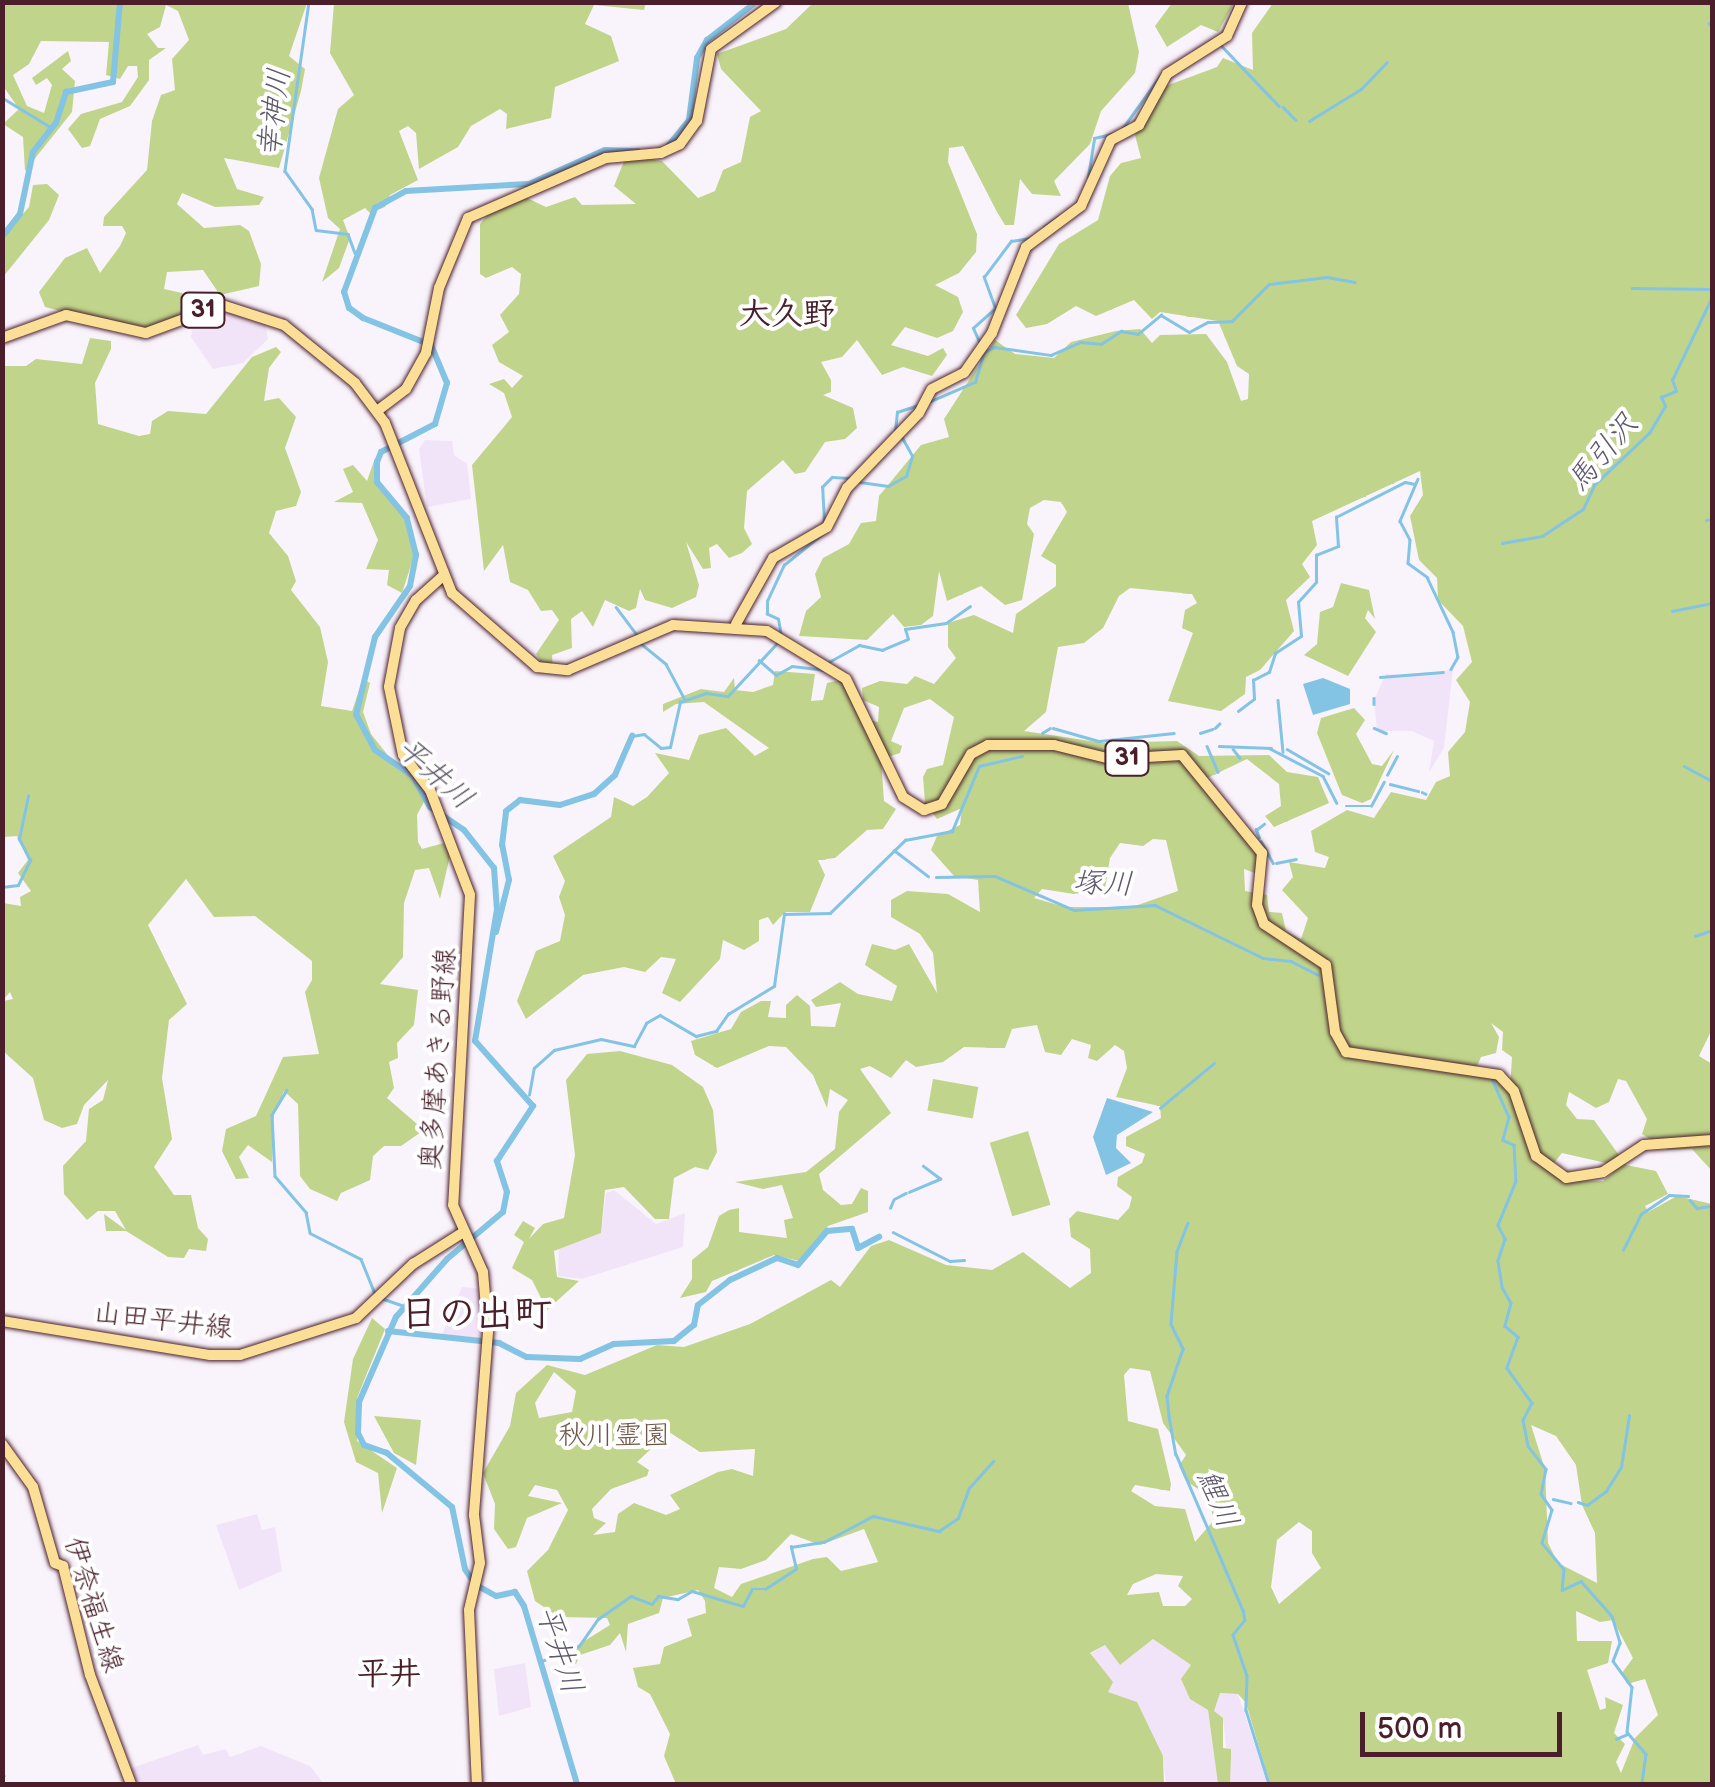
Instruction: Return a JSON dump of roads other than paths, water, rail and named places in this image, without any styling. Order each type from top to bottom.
[{"type":"main road","points":[[377,410],[404,391],[429,343],[439,288],[466,220],[606,158],[675,148],[697,122],[711,49],[776,2]]},
{"type":"main road","points":[[736,624],[773,558],[822,529],[854,479],[899,434],[936,386],[964,373],[983,346],[1026,247],[1080,206],[1107,146],[1139,125],[1167,74],[1218,42],[1242,3]]},
{"type":"main road","name":"31","points":[[2,338],[66,315],[141,334],[215,306],[233,305],[308,339],[377,410],[395,444],[444,575],[458,599],[542,669],[567,670],[676,625],[736,624],[776,636],[827,663],[855,691],[903,797],[919,809],[942,804],[970,754],[988,745],[1054,746],[1112,759],[1166,752],[1186,757],[1262,854],[1257,905],[1264,924],[1326,965],[1341,1047],[1368,1060],[1499,1075],[1514,1091],[1536,1156],[1552,1172],[1587,1178],[1644,1145],[1712,1140]]},
{"type":"main road","name":"奥多摩あきる野線","points":[[444,575],[416,600],[400,628],[389,681],[402,754],[434,799],[435,815],[470,895],[471,958],[454,1098],[453,1205],[485,1285],[488,1344],[474,1509],[478,1576],[469,1616],[478,1784]]},
{"type":"main road","name":"山田平井線","points":[[2,1321],[210,1356],[240,1354],[356,1318],[413,1264],[463,1234]]},
{"type":"main road","name":"伊奈福生線","points":[[2,1444],[33,1487],[55,1563],[64,1567],[90,1675],[131,1784]]},
{"type":"water","points":[[1323,678],[1350,689],[1350,704],[1313,715],[1303,684]]},
{"type":"water","points":[[1107,1098],[1153,1112],[1117,1135],[1116,1148],[1131,1163],[1106,1175],[1093,1137]]},
{"type":"waterway","points":[[2,237],[20,214],[33,152],[56,123],[66,92],[113,82],[120,2]]},
{"type":"waterway","name":"幸神川","points":[[309,2],[285,171],[312,209],[316,230],[348,234],[355,253]]},
{"type":"waterway","name":"平井川","points":[[669,145],[689,120],[697,58],[707,40],[756,2]]},
{"type":"waterway","points":[[1231,16],[1236,2]]},
{"type":"waterway","points":[[1709,23],[1712,27]]},
{"type":"waterway","points":[[1193,52],[1212,40]]},
{"type":"waterway","points":[[1219,43],[1279,106]]},
{"type":"waterway","points":[[1309,121],[1361,89],[1387,62]]},
{"type":"waterway","points":[[1122,129],[1160,76]]},
{"type":"waterway","points":[[3,98],[52,128]]},
{"type":"waterway","points":[[1283,107],[1296,120]]},
{"type":"waterway","points":[[1088,177],[1094,138],[1115,133]]},
{"type":"waterway","name":"平井川","points":[[577,1784],[524,1606],[515,1592],[496,1596],[476,1585],[465,1569],[452,1507],[387,1453],[364,1445],[358,1433],[359,1402],[396,1317],[447,1259],[503,1212],[507,1192],[497,1161],[533,1106],[475,1041],[497,910],[494,868],[464,830],[430,807],[413,776],[375,750],[356,715],[375,637],[410,586],[416,555],[407,518],[377,482],[377,462],[381,452],[435,424],[447,383],[431,345],[363,318],[349,308],[344,292],[375,208],[406,191],[529,184],[605,150],[638,151]]},
{"type":"waterway","points":[[1044,227],[1058,217]]},
{"type":"waterway","points":[[980,344],[973,328],[995,308],[984,277],[1011,241],[1030,238]]},
{"type":"waterway","points":[[985,352],[994,347],[1051,355],[1080,342],[1101,344],[1121,331],[1138,334],[1161,315],[1189,332],[1208,322],[1232,321],[1269,284],[1327,277],[1355,282]]},
{"type":"waterway","points":[[1632,288],[1712,289]]},
{"type":"waterway","name":"馬引沢","points":[[1502,543],[1542,536],[1583,509],[1594,485],[1649,433],[1665,406],[1661,397],[1676,391],[1672,380],[1712,297]]},
{"type":"waterway","points":[[931,401],[975,382],[985,350]]},
{"type":"waterway","points":[[895,431],[897,412],[918,405]]},
{"type":"waterway","points":[[860,482],[888,486],[906,476],[912,456],[901,436]]},
{"type":"waterway","points":[[824,522],[822,487],[832,477],[853,478]]},
{"type":"waterway","points":[[1418,479],[1400,521],[1410,540],[1408,563],[1427,577],[1453,632],[1458,657],[1451,669]]},
{"type":"waterway","points":[[1238,711],[1254,699],[1253,680],[1269,672],[1275,653],[1301,636],[1298,602],[1316,582],[1316,555],[1338,546],[1336,517],[1405,482],[1415,484]]},
{"type":"waterway","points":[[1706,520],[1712,519]]},
{"type":"waterway","points":[[781,636],[778,619],[767,614],[767,601],[784,565],[821,535]]},
{"type":"waterway","points":[[1672,611],[1712,603]]},
{"type":"waterway","points":[[827,663],[859,645],[882,650],[908,639],[905,629],[946,623],[970,606]]},
{"type":"waterway","points":[[616,607],[636,634]]},
{"type":"waterway","points":[[639,642],[666,664],[685,699]]},
{"type":"waterway","points":[[632,736],[644,734],[661,748],[670,747],[680,702],[706,693],[728,696],[777,643]]},
{"type":"waterway","points":[[759,660],[776,675],[792,666],[823,670]]},
{"type":"waterway","points":[[1380,677],[1443,672]]},
{"type":"waterway","points":[[1374,698],[1374,704]]},
{"type":"waterway","points":[[1278,700],[1283,752]]},
{"type":"waterway","points":[[1215,728],[1219,724]]},
{"type":"waterway","points":[[1042,733],[1050,728]]},
{"type":"waterway","points":[[1053,728],[1099,741],[1174,733]]},
{"type":"waterway","points":[[1374,728],[1386,733]]},
{"type":"waterway","points":[[1200,733],[1212,729]]},
{"type":"waterway","points":[[496,932],[509,880],[502,845],[506,811],[520,800],[560,805],[594,794],[615,775],[632,736]]},
{"type":"waterway","points":[[1207,746],[1218,772]]},
{"type":"waterway","points":[[1219,746],[1271,748]]},
{"type":"waterway","points":[[1269,748],[1323,776],[1337,803]]},
{"type":"waterway","points":[[1233,749],[1240,758]]},
{"type":"waterway","points":[[1287,749],[1328,773]]},
{"type":"waterway","points":[[529,1095],[534,1068],[554,1050],[601,1039],[634,1046],[646,1023],[660,1015],[696,1036],[716,1031],[728,1014],[774,986],[784,914],[830,913],[905,840],[952,831],[979,766],[1022,756]]},
{"type":"waterway","points":[[1387,775],[1397,756]]},
{"type":"waterway","points":[[1684,766],[1712,781]]},
{"type":"waterway","points":[[1346,806],[1371,806],[1384,782]]},
{"type":"waterway","points":[[1390,784],[1418,791]]},
{"type":"waterway","points":[[1422,792],[1426,794]]},
{"type":"waterway","points":[[2,887],[18,885],[30,860],[19,839],[28,796]]},
{"type":"waterway","points":[[1259,838],[1256,830],[1264,824]]},
{"type":"waterway","points":[[1261,841],[1273,863]]},
{"type":"waterway","name":"塚川","points":[[894,850],[928,876]]},
{"type":"waterway","points":[[1276,863],[1296,859]]},
{"type":"waterway","name":"塚川","points":[[936,877],[995,876],[1074,910],[1155,905],[1263,958],[1291,961],[1318,975]]},
{"type":"waterway","points":[[1695,936],[1712,930]]},
{"type":"waterway","points":[[1160,1108],[1214,1063]]},
{"type":"waterway","points":[[1492,1079],[1509,1117],[1503,1140],[1514,1145],[1516,1181],[1498,1225],[1505,1239],[1498,1261],[1502,1287],[1511,1303],[1505,1326],[1518,1337],[1507,1368],[1532,1403],[1523,1420],[1528,1446],[1546,1469],[1541,1494],[1552,1510],[1542,1543],[1564,1569],[1562,1590],[1581,1581],[1612,1616],[1620,1643],[1613,1661],[1632,1687],[1627,1732],[1646,1754],[1642,1784]]},
{"type":"waterway","points":[[287,1090],[272,1115],[275,1176],[306,1212],[310,1233],[361,1259],[375,1293]]},
{"type":"waterway","points":[[909,1192],[940,1179],[923,1166]]},
{"type":"waterway","points":[[894,1199],[906,1193]]},
{"type":"waterway","points":[[1623,1250],[1641,1214],[1669,1195],[1688,1196]]},
{"type":"waterway","points":[[1690,1200],[1697,1208],[1712,1206]]},
{"type":"waterway","points":[[890,1208],[893,1201]]},
{"type":"waterway","name":"鯉川","points":[[1188,1223],[1177,1252],[1171,1324],[1183,1349],[1167,1396],[1169,1416],[1176,1454],[1243,1610],[1245,1620],[1233,1635],[1247,1676],[1246,1710],[1269,1784]]},
{"type":"waterway","points":[[388,1331],[499,1343],[527,1357],[580,1359],[614,1344],[674,1341],[694,1325],[698,1305],[730,1280],[777,1258],[798,1265],[827,1231],[852,1229],[858,1248],[879,1237]]},
{"type":"waterway","points":[[893,1232],[950,1261],[964,1260]]},
{"type":"waterway","points":[[381,1298],[404,1306]]},
{"type":"waterway","points":[[1578,1502],[1587,1505],[1606,1491],[1621,1467],[1629,1416]]},
{"type":"waterway","points":[[542,1661],[579,1646],[598,1619],[631,1596],[652,1604],[658,1596],[678,1599],[692,1591],[743,1606],[752,1589],[765,1589],[796,1569],[791,1547],[824,1542],[873,1516],[939,1531],[958,1518],[969,1488],[993,1461]]},
{"type":"waterway","points":[[1553,1499],[1571,1503]]},
{"type":"waterway","points":[[1616,1739],[1628,1734]]},
{"type":"waterway","points":[[1612,1784],[1627,1784]]},
{"type":"railway","points":[[2,1762],[5,1784]]},
{"type":"district","name":"大久野","points":[[787,315]]},
{"type":"district","name":"日の出町","points":[[476,1315]]},
{"type":"district","name":"平井","points":[[389,1675]]},
{"type":"park label","name":"秋川霊園","points":[[614,1436]]}]
